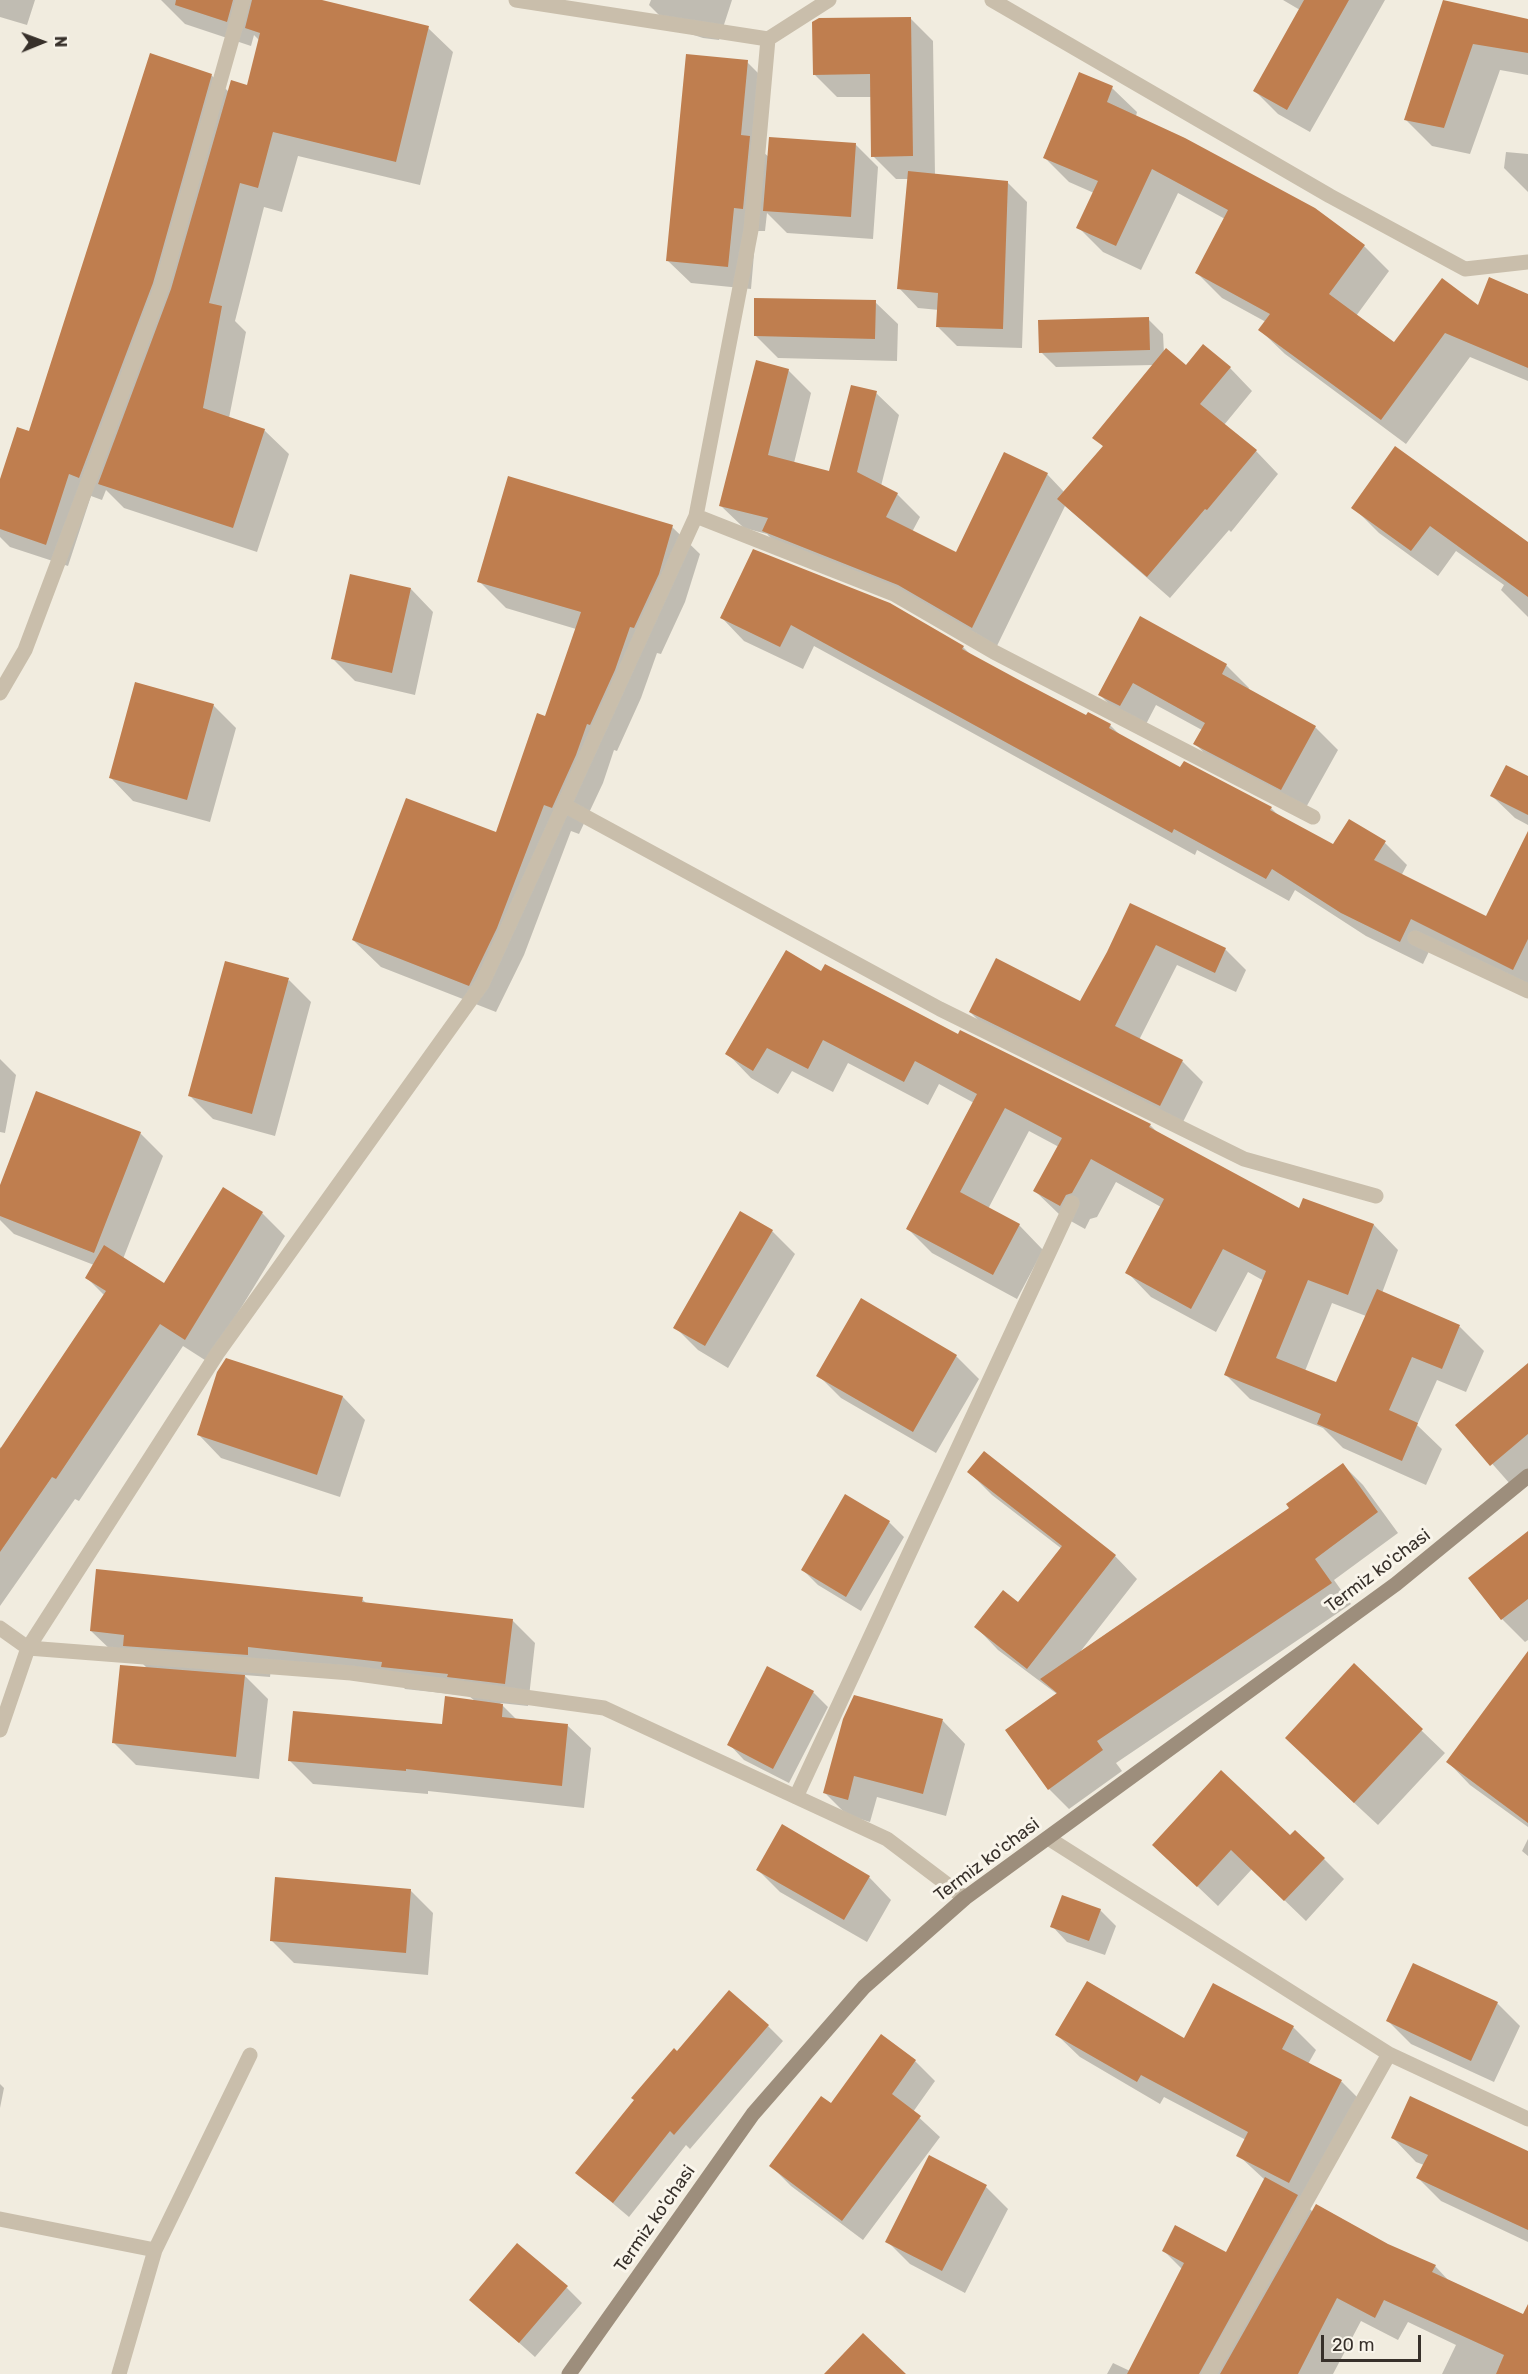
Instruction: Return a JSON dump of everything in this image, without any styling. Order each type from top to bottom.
[{"type":"main road","name":"Termiz ko'chasi","points":[[569,2374],[753,2115],[864,1987],[965,1898],[1396,1584],[1528,1476]]},
{"type":"street","points":[[0,693],[25,650],[162,286],[243,0]]},
{"type":"street","points":[[516,0],[768,39],[829,0]]},
{"type":"street","points":[[992,0],[1330,196],[1465,269],[1528,262]]},
{"type":"street","points":[[0,1730],[28,1648],[217,1354],[482,984],[696,516],[750,230],[768,39]]},
{"type":"street","points":[[696,516],[894,594],[994,652],[1313,817]]},
{"type":"street","points":[[564,805],[940,1009],[1244,1159],[1376,1196]]},
{"type":"street","points":[[1415,938],[1528,991]]},
{"type":"street","points":[[796,1797],[1072,1203]]},
{"type":"street","points":[[0,1628],[28,1648],[351,1673],[604,1708],[887,1839],[965,1898]]},
{"type":"street","points":[[1048,1838],[1389,2054],[1528,2119]]},
{"type":"street","points":[[1209,2374],[1389,2054]]},
{"type":"street","points":[[119,2374],[155,2250],[250,2055]]},
{"type":"street","points":[[0,2219],[155,2250]]},
{"type":"building","points":[[176,0],[233,0],[227,22],[175,5]]},
{"type":"building","points":[[252,0],[322,0],[429,26],[396,162],[273,132],[258,188],[240,183],[209,303],[222,306],[203,408],[265,429],[233,528],[98,484],[171,289],[231,80],[247,85],[260,33],[245,28]]},
{"type":"building","points":[[1304,0],[1349,0],[1287,110],[1253,91]]},
{"type":"building","points":[[1443,0],[1528,19],[1528,53],[1473,44],[1444,128],[1404,120]]},
{"type":"building","points":[[911,17],[913,156],[871,157],[870,74],[813,75],[812,22],[819,18]]},
{"type":"building","points":[[150,53],[212,74],[153,283],[79,478],[69,474],[46,545],[0,529],[0,479],[17,427],[29,431]]},
{"type":"building","points":[[686,54],[748,60],[741,135],[750,136],[743,209],[734,208],[728,267],[666,261]]},
{"type":"building","points":[[1079,72],[1113,86],[1107,102],[1185,138],[1315,208],[1365,245],[1329,294],[1394,342],[1442,278],[1478,305],[1489,277],[1528,294],[1528,368],[1445,333],[1381,420],[1258,330],[1270,314],[1195,273],[1228,210],[1152,169],[1116,246],[1076,228],[1098,181],[1043,158]]},
{"type":"building","points":[[769,137],[856,143],[851,217],[763,211]]},
{"type":"building","points":[[908,171],[1008,181],[1003,329],[936,327],[938,293],[897,289]]},
{"type":"building","points":[[754,298],[876,300],[875,339],[754,336]]},
{"type":"building","points":[[1149,317],[1150,350],[1039,353],[1038,320]]},
{"type":"building","points":[[1203,344],[1231,367],[1200,404],[1257,450],[1147,577],[1057,499],[1103,446],[1092,438],[1166,348],[1186,365]]},
{"type":"building","points":[[756,360],[789,369],[768,455],[829,471],[851,385],[877,391],[857,472],[898,493],[886,517],[956,552],[1004,452],[1048,473],[972,628],[898,585],[762,531],[768,518],[719,506]]},
{"type":"building","points":[[1395,446],[1528,542],[1528,597],[1430,526],[1411,551],[1351,508]]},
{"type":"building","points":[[508,476],[673,525],[659,574],[634,628],[630,627],[615,670],[590,725],[587,724],[552,808],[544,805],[497,928],[469,986],[352,940],[406,798],[496,832],[537,713],[545,716],[581,612],[477,582]]},
{"type":"building","points":[[753,549],[890,603],[964,646],[962,649],[1086,715],[1088,712],[1111,724],[1109,728],[1180,767],[1184,761],[1272,807],[1270,810],[1333,844],[1349,819],[1386,841],[1374,860],[1486,916],[1528,831],[1528,939],[1513,970],[1411,919],[1400,942],[1341,913],[1272,869],[1266,879],[1174,829],[1172,833],[791,625],[780,647],[720,618]]},
{"type":"building","points":[[350,574],[411,588],[392,673],[331,659]]},
{"type":"building","points":[[1140,616],[1227,664],[1222,674],[1316,726],[1281,790],[1193,744],[1205,723],[1133,683],[1120,706],[1098,695]]},
{"type":"building","points":[[135,682],[214,704],[187,800],[109,778]]},
{"type":"building","points":[[1506,765],[1528,776],[1528,815],[1490,796]]},
{"type":"building","points":[[1130,903],[1226,948],[1215,973],[1156,945],[1115,1026],[1183,1060],[1160,1106],[969,1012],[996,958],[1080,1001]]},
{"type":"building","points":[[786,950],[821,971],[825,964],[958,1034],[960,1030],[1151,1124],[1149,1127],[1299,1208],[1303,1198],[1374,1224],[1348,1295],[1308,1280],[1276,1358],[1336,1382],[1377,1289],[1460,1325],[1442,1369],[1412,1357],[1389,1410],[1418,1423],[1402,1461],[1317,1424],[1321,1414],[1224,1375],[1266,1271],[1223,1249],[1191,1309],[1125,1273],[1164,1199],[1091,1159],[1072,1193],[1066,1195],[1060,1206],[1033,1191],[1062,1138],[1005,1108],[960,1192],[1020,1224],[993,1275],[906,1229],[977,1094],[915,1061],[904,1082],[823,1040],[808,1069],[767,1048],[753,1071],[725,1054]]},
{"type":"building","points":[[225,961],[289,978],[252,1114],[188,1096]]},
{"type":"building","points":[[36,1091],[141,1132],[94,1253],[0,1216],[0,1185]]},
{"type":"building","points":[[223,1187],[263,1212],[185,1340],[160,1324],[56,1479],[52,1477],[0,1552],[0,1449],[106,1291],[85,1278],[104,1245],[164,1283]]},
{"type":"building","points":[[740,1211],[773,1230],[705,1346],[673,1328]]},
{"type":"building","points":[[861,1298],[957,1355],[913,1432],[816,1376]]},
{"type":"building","points":[[226,1358],[343,1396],[317,1475],[197,1435],[217,1372]]},
{"type":"building","points":[[1528,1363],[1528,1434],[1490,1466],[1455,1425]]},
{"type":"building","points":[[984,1451],[1116,1555],[1027,1669],[974,1627],[1003,1590],[1018,1602],[1062,1546],[967,1472]]},
{"type":"building","points":[[1343,1463],[1378,1512],[1315,1559],[1332,1583],[1097,1741],[1103,1750],[1048,1790],[1005,1730],[1057,1693],[1040,1679],[1289,1508],[1286,1504]]},
{"type":"building","points":[[845,1494],[890,1521],[846,1597],[801,1570]]},
{"type":"building","points":[[1528,1531],[1528,1599],[1501,1620],[1468,1578]]},
{"type":"building","points":[[96,1569],[363,1597],[362,1602],[513,1619],[505,1684],[447,1677],[448,1674],[381,1667],[382,1662],[248,1647],[248,1655],[123,1646],[124,1635],[90,1631]]},
{"type":"building","points":[[1528,1651],[1528,1823],[1446,1762]]},
{"type":"building","points":[[1354,1663],[1423,1729],[1354,1803],[1285,1738]]},
{"type":"building","points":[[120,1665],[245,1675],[236,1757],[112,1743]]},
{"type":"building","points":[[767,1666],[814,1691],[773,1769],[727,1745]]},
{"type":"building","points":[[854,1695],[943,1719],[923,1794],[854,1776],[848,1800],[823,1793],[843,1719]]},
{"type":"building","points":[[445,1696],[503,1704],[502,1717],[568,1724],[562,1786],[406,1769],[406,1771],[288,1761],[293,1711],[442,1724]]},
{"type":"building","points":[[1221,1770],[1290,1835],[1295,1830],[1325,1858],[1284,1901],[1231,1850],[1197,1887],[1152,1845]]},
{"type":"building","points":[[782,1824],[870,1876],[844,1920],[756,1870]]},
{"type":"building","points":[[275,1877],[411,1889],[406,1953],[270,1941]]},
{"type":"building","points":[[1062,1895],[1101,1909],[1089,1941],[1050,1927]]},
{"type":"building","points":[[1413,1963],[1498,2002],[1471,2061],[1386,2021]]},
{"type":"building","points":[[1087,1981],[1184,2038],[1213,1983],[1294,2026],[1282,2049],[1342,2080],[1289,2183],[1236,2156],[1248,2132],[1141,2075],[1137,2082],[1055,2035]]},
{"type":"building","points":[[729,1990],[769,2025],[674,2135],[670,2131],[613,2203],[575,2173],[634,2100],[631,2098],[674,2048],[677,2051]]},
{"type":"building","points":[[881,2034],[916,2060],[892,2094],[921,2116],[842,2221],[769,2166],[821,2096],[831,2103]]},
{"type":"building","points":[[1410,2096],[1528,2151],[1528,2230],[1416,2178],[1428,2155],[1391,2138]]},
{"type":"building","points":[[929,2155],[987,2185],[942,2271],[885,2242]]},
{"type":"building","points":[[1265,2177],[1298,2195],[1199,2374],[1127,2374],[1184,2263],[1162,2251],[1175,2225],[1226,2252]]},
{"type":"building","points":[[1316,2204],[1388,2244],[1436,2265],[1432,2272],[1523,2314],[1528,2304],[1528,2374],[1496,2374],[1504,2355],[1384,2300],[1375,2318],[1337,2298],[1298,2374],[1220,2374]]},
{"type":"building","points":[[517,2243],[568,2286],[519,2343],[469,2300]]},
{"type":"building","points":[[863,2333],[906,2374],[824,2374]]}]
